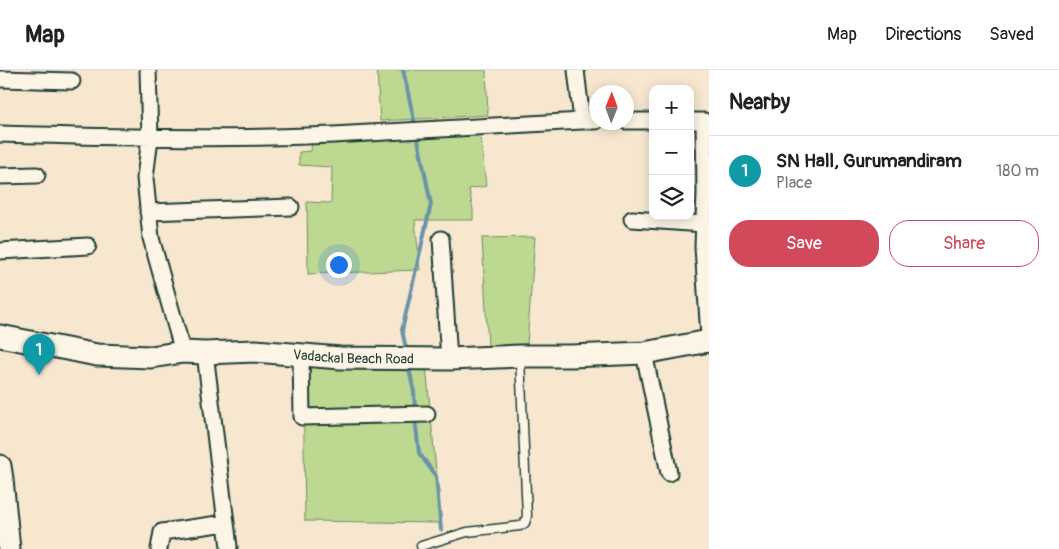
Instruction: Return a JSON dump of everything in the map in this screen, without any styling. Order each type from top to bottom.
[{"type":"main road","name":"Vadackal Beach Road","points":[[0,336],[97,355],[151,358],[183,352],[255,351],[340,358],[449,359],[571,356],[644,353],[709,341]]},
{"type":"main road","points":[[0,466],[9,549]]},
{"type":"street","points":[[148,70],[150,138],[145,178],[151,238],[183,352]]},
{"type":"street","points":[[0,134],[150,138],[332,135],[589,121],[576,70]]},
{"type":"street","points":[[0,78],[72,81]]},
{"type":"street","points":[[701,120],[707,192],[703,247],[709,336]]},
{"type":"street","points":[[634,121],[649,121]]},
{"type":"street","points":[[0,176],[36,175]]},
{"type":"street","points":[[148,212],[291,207]]},
{"type":"street","points":[[632,219],[704,224]]},
{"type":"street","points":[[441,239],[449,359]]},
{"type":"street","points":[[0,251],[88,246]]},
{"type":"street","points":[[205,353],[229,547]]},
{"type":"street","points":[[644,353],[669,473]]},
{"type":"street","points":[[301,355],[302,417],[419,414]]},
{"type":"street","points":[[159,549],[162,532],[226,523]]},
{"type":"lane","points":[[421,546],[468,532],[520,526],[525,523],[527,516],[520,356]]},
{"type":"green space","points":[[377,70],[486,70],[488,115],[380,121]]},
{"type":"green space","points":[[480,135],[486,186],[469,189],[473,220],[415,220],[420,270],[308,274],[307,202],[331,203],[332,167],[299,165],[299,152],[311,151],[312,141]]},
{"type":"green space","points":[[535,237],[527,344],[488,346],[482,238]]},
{"type":"green space","points":[[303,366],[426,366],[441,523],[305,521]]},
{"type":"waterway","points":[[403,70],[414,120]]},
{"type":"waterway","points":[[406,349],[402,330],[431,204],[418,140]]},
{"type":"waterway","points":[[409,368],[414,392],[415,411]]},
{"type":"waterway","points":[[415,418],[419,453],[436,476],[441,530]]},
{"type":"place","name":"SN Hall, Gurumandiram","points":[[39,375]]}]
